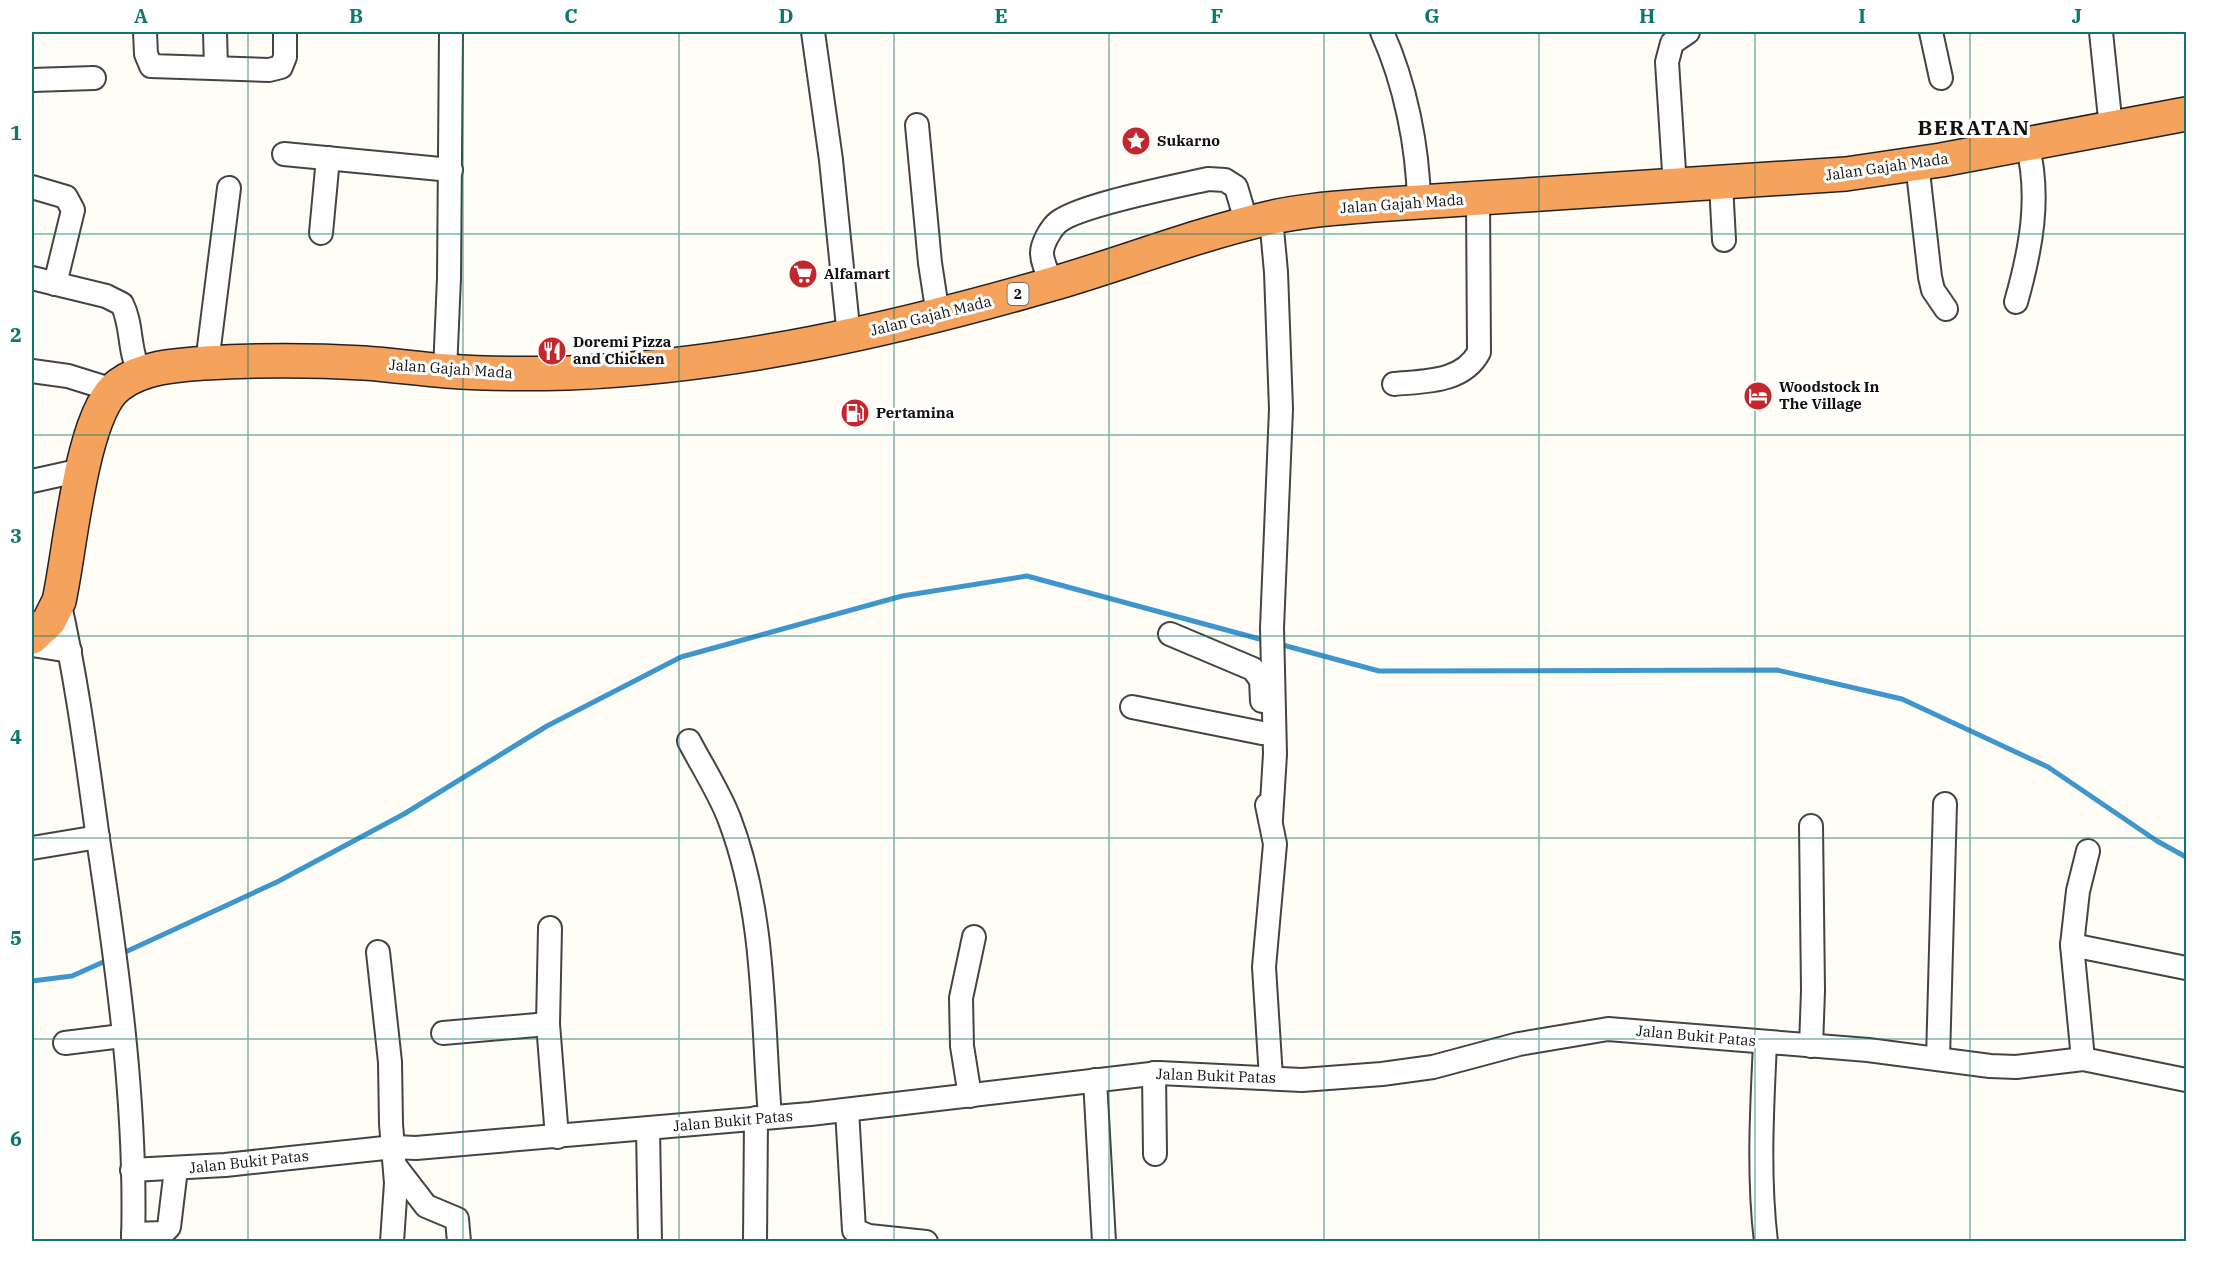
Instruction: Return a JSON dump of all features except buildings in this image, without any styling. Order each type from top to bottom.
[{"type":"highway","name":"Jalan Gajah Mada","points":[[32,637],[49,621],[59,601],[82,470],[96,418],[113,390],[140,373],[181,364],[237,360],[330,361],[445,371],[535,374],[602,371],[753,354],[849,337],[938,315],[1053,284],[1259,221],[1336,208],[1846,174],[2187,114]]},
{"type":"street","points":[[145,32],[146,54],[151,66],[269,70],[281,67],[285,57],[285,32]]},
{"type":"street","points":[[215,32],[216,68]]},
{"type":"street","points":[[445,371],[451,170],[451,32]]},
{"type":"street","points":[[813,32],[831,160],[849,337]]},
{"type":"street","points":[[1383,32],[1406,109],[1418,179],[1419,203]]},
{"type":"street","points":[[1675,187],[1667,62],[1672,43],[1688,32]]},
{"type":"street","points":[[1931,32],[1941,78]]},
{"type":"street","points":[[2101,32],[2111,128]]},
{"type":"street","points":[[32,80],[94,78]]},
{"type":"street","points":[[917,125],[930,263],[938,315]]},
{"type":"street","points":[[2016,302],[2028,256],[2036,195],[2028,143]]},
{"type":"street","points":[[284,154],[451,170]]},
{"type":"street","points":[[321,233],[328,158]]},
{"type":"street","points":[[1917,163],[1930,277],[1933,290],[1946,309]]},
{"type":"street","points":[[1053,284],[1044,265],[1042,253],[1056,223],[1084,210],[1208,178],[1225,180],[1236,187],[1259,221],[1276,272],[1281,409],[1271,638],[1275,754],[1272,819],[1275,844],[1264,967],[1271,1078]]},
{"type":"street","points":[[1721,184],[1724,240]]},
{"type":"street","points":[[32,187],[66,197],[73,210],[55,284]]},
{"type":"street","points":[[207,363],[229,188]]},
{"type":"street","points":[[1394,384],[1450,378],[1474,360],[1479,352],[1478,199]]},
{"type":"street","points":[[32,278],[106,296],[122,304],[127,317],[133,360],[140,373]]},
{"type":"street","points":[[32,370],[68,376],[113,390]]},
{"type":"street","points":[[32,481],[82,470]]},
{"type":"street","points":[[59,601],[70,651],[113,948],[132,1170],[133,1238],[163,1233],[169,1227],[176,1169]]},
{"type":"street","points":[[1170,634],[1223,655],[1257,672],[1261,689],[1262,791],[1272,819]]},
{"type":"street","points":[[32,645],[70,651]]},
{"type":"street","points":[[1132,707],[1262,733]]},
{"type":"street","points":[[689,741],[729,818],[746,880],[763,981],[763,1118],[755,1242]]},
{"type":"street","points":[[1938,1059],[1945,804]]},
{"type":"street","points":[[1811,826],[1811,1046]]},
{"type":"street","points":[[32,848],[98,837]]},
{"type":"street","points":[[2083,1059],[2072,945],[2078,891],[2088,851]]},
{"type":"street","points":[[550,928],[548,1024],[557,1137]]},
{"type":"street","points":[[970,1096],[962,1046],[961,998],[974,937]]},
{"type":"street","points":[[2072,945],[2187,968]]},
{"type":"street","points":[[378,952],[390,1062],[395,1157],[392,1242]]},
{"type":"street","points":[[442,1033],[548,1024]]},
{"type":"street","name":"Jalan Bukit Patas","points":[[132,1170],[395,1157],[557,1137],[847,1110],[1154,1073],[1336,1078],[1433,1067],[1518,1044],[1608,1029],[1868,1050],[2016,1067],[2083,1059],[2187,1080]]},
{"type":"street","points":[[65,1043],[122,1036]]},
{"type":"street","points":[[1765,1042],[1760,1155],[1761,1199],[1766,1242]]},
{"type":"street","points":[[1154,1073],[1155,1154]]},
{"type":"street","points":[[1095,1080],[1104,1242]]},
{"type":"street","points":[[847,1110],[854,1230],[869,1236],[926,1242]]},
{"type":"street","points":[[648,1129],[650,1242]]},
{"type":"street","points":[[395,1157],[426,1206],[457,1219],[459,1242]]},
{"type":"waterway","points":[[121,954],[277,882],[404,814],[547,726],[681,657],[902,596],[1027,576],[1267,641]]},
{"type":"waterway","points":[[1279,644],[1379,671],[1777,670],[1902,699],[2048,767],[2157,841],[2186,857]]},
{"type":"waterway","points":[[32,981],[72,976],[110,959]]},
{"type":"place","name":"Sukarno","points":[[1136,141]]},
{"type":"place","name":"Alfamart","points":[[803,274]]},
{"type":"place","name":"Doremi Pizza and Chicken","points":[[552,351]]},
{"type":"place","name":"Woodstock In The Village","points":[[1758,396]]},
{"type":"place","name":"Pertamina","points":[[855,413]]},
{"type":"district","name":"BERATAN","points":[[1974,128]]}]
